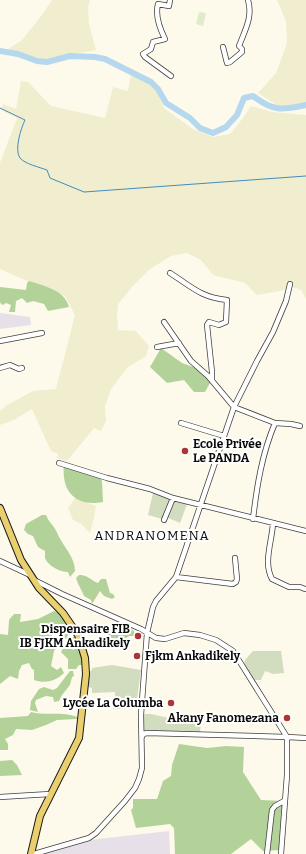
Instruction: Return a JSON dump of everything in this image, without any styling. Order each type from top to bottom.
[{"type":"main road","points":[[0,508],[3,520],[21,560],[39,588],[63,613],[78,635],[85,658],[86,674],[79,738],[40,816],[33,854]]},
{"type":"street","points":[[170,0],[169,6],[158,4],[157,6],[158,19],[165,39],[153,42],[151,49],[143,54],[171,76]]},
{"type":"street","points":[[223,47],[227,62],[230,62],[242,52],[242,49],[239,46],[250,14],[248,0]]},
{"type":"street","points":[[170,273],[200,293],[212,298],[227,300],[226,322],[219,325],[209,322],[207,326],[212,381]]},
{"type":"street","points":[[33,854],[89,838],[101,828],[135,788],[142,768],[141,738],[147,633],[156,601],[176,577],[234,407],[273,332],[286,301],[290,284]]},
{"type":"street","points":[[164,322],[191,361],[212,381],[234,407],[275,423],[300,426]]},
{"type":"street","points":[[0,342],[42,333]]},
{"type":"street","points":[[157,347],[179,343]]},
{"type":"street","points":[[0,368],[10,365],[19,369],[22,368]]},
{"type":"street","points":[[181,423],[224,436]]},
{"type":"street","points":[[253,519],[257,485],[263,455],[275,423]]},
{"type":"street","points":[[59,463],[107,478],[150,488],[173,498],[306,531]]},
{"type":"street","points":[[164,520],[173,498]]},
{"type":"street","points":[[273,523],[268,557],[269,574],[272,579],[289,587],[300,587],[305,589]]},
{"type":"street","points":[[176,577],[233,584],[237,579],[235,558]]},
{"type":"street","points":[[0,561],[141,629],[156,638],[165,639],[184,633],[200,635],[216,640],[233,651],[288,737],[282,854]]},
{"type":"street","points":[[141,738],[143,734],[147,733],[306,738]]},
{"type":"street","points":[[0,797],[50,794]]},
{"type":"street","points":[[267,854],[272,810],[275,806],[284,801]]},
{"type":"shaded area","points":[[52,0],[90,0],[88,7],[89,24],[96,50],[44,60],[8,49],[22,40]]},
{"type":"shaded area","points":[[277,0],[306,0],[306,104],[280,107],[258,93],[276,73],[287,43],[286,21]]},
{"type":"shaded area","points":[[131,75],[152,86],[158,94],[164,108],[193,129],[213,137],[230,134],[251,106],[272,112],[306,115],[306,299],[301,290],[292,287],[280,291],[257,295],[245,283],[213,275],[201,260],[187,253],[171,256],[150,269],[118,304],[117,314],[118,330],[136,331],[149,346],[146,356],[128,367],[111,389],[105,406],[106,421],[101,431],[94,428],[67,461],[57,458],[58,454],[51,451],[32,409],[14,420],[0,425],[0,411],[7,405],[33,391],[56,389],[75,315],[65,296],[52,292],[0,269],[0,163],[17,118],[1,110],[3,104],[16,109],[21,81],[28,82],[51,106],[105,118],[113,87],[128,91]]},
{"type":"shaded area","points":[[0,313],[30,317],[31,325],[0,329]]},
{"type":"shaded area","points":[[75,498],[96,506],[90,533],[81,524],[73,520],[68,508]]},
{"type":"shaded area","points":[[169,831],[170,854],[39,854],[80,841]]},
{"type":"green space","points":[[199,12],[206,13],[203,26],[196,24]]},
{"type":"green space","points":[[29,281],[59,293],[67,301],[69,307],[48,311],[44,304],[33,301],[27,303],[22,298],[16,301],[15,312],[9,312],[11,305],[6,303],[3,305],[0,302],[0,287],[26,290],[27,283]]},
{"type":"green space","points":[[161,348],[182,363],[196,368],[211,381],[205,392],[194,392],[184,380],[167,383],[150,367]]},
{"type":"green space","points":[[64,464],[100,478],[102,481],[103,502],[85,502],[72,495],[65,482]]},
{"type":"green space","points":[[153,493],[187,504],[180,523],[164,516],[162,519],[148,515]]},
{"type":"green space","points":[[42,515],[46,515],[72,557],[75,571],[70,577],[68,572],[58,570],[49,564],[45,558],[45,551],[38,547],[33,536],[24,530],[26,524]]},
{"type":"green space","points":[[79,575],[86,576],[98,583],[101,579],[106,579],[110,593],[115,597],[112,599],[104,596],[100,591],[92,604],[91,600],[84,596],[78,583],[76,578]]},
{"type":"green space","points":[[54,611],[60,614],[73,632],[69,634],[66,639],[59,632],[57,627],[51,629],[50,632],[57,646],[54,651],[51,666],[57,670],[61,667],[64,673],[50,681],[42,682],[34,680],[34,670],[29,663],[22,665],[19,671],[18,679],[10,676],[0,684],[0,634],[8,635],[9,620],[14,614],[21,614],[20,622],[38,619]]},
{"type":"green space","points":[[122,622],[134,631],[134,636],[129,636],[125,639],[125,642],[120,642],[114,646],[111,646],[110,638],[107,637],[110,628]]},
{"type":"green space","points":[[75,636],[84,665],[79,665],[76,669],[68,669],[68,659],[61,652],[64,646],[74,650],[72,638]]},
{"type":"green space","points":[[253,651],[281,651],[284,673],[273,674],[265,671],[261,680],[254,680],[244,664],[245,660]]},
{"type":"green space","points":[[112,665],[141,670],[136,706],[130,709],[113,709],[115,692],[92,693],[92,688],[88,687],[89,672],[92,668]]},
{"type":"green space","points":[[70,671],[73,671],[74,676],[72,677],[70,685],[59,701],[54,702],[53,697],[46,696],[36,700],[35,703],[38,712],[30,710],[31,701],[39,689],[44,687],[53,690],[57,688]]},
{"type":"green space","points":[[31,712],[43,714],[66,714],[77,717],[77,719],[57,720],[32,730],[16,729],[13,735],[5,739],[8,744],[8,750],[0,750],[0,718],[28,716]]},
{"type":"green space","points":[[143,714],[151,714],[173,719],[201,721],[200,733],[144,730]]},
{"type":"green space","points":[[179,744],[207,748],[226,746],[244,747],[243,772],[261,800],[284,801],[281,850],[263,851],[251,839],[231,854],[175,854],[174,828],[170,824],[136,828],[131,810],[133,808],[133,799],[157,799],[163,781],[171,776],[172,765]]},
{"type":"green space","points":[[12,760],[17,765],[22,775],[0,776],[0,761]]},
{"type":"waterway","points":[[0,51],[18,54],[37,61],[47,62],[70,56],[105,59],[151,82],[158,89],[166,103],[190,118],[200,128],[213,133],[226,127],[237,115],[244,98],[253,96],[267,105],[284,109],[306,105]]},
{"type":"waterway","points":[[0,108],[25,120],[20,133],[18,145],[18,154],[20,158],[29,164],[47,170],[50,178],[84,192],[306,176]]},
{"type":"place","name":"Ecole Privée Le PANDA","points":[[185,451]]},
{"type":"place","name":"Dispensaire FIB IB FJKM Ankadikely","points":[[138,636]]},
{"type":"place","name":"Fjkm Ankadikely","points":[[137,656]]},
{"type":"place","name":"Lycée La Columba","points":[[171,703]]},
{"type":"place","name":"Akany Fanomezana","points":[[287,718]]},
{"type":"district","name":"ANDRANOMENA","points":[[152,535]]}]
